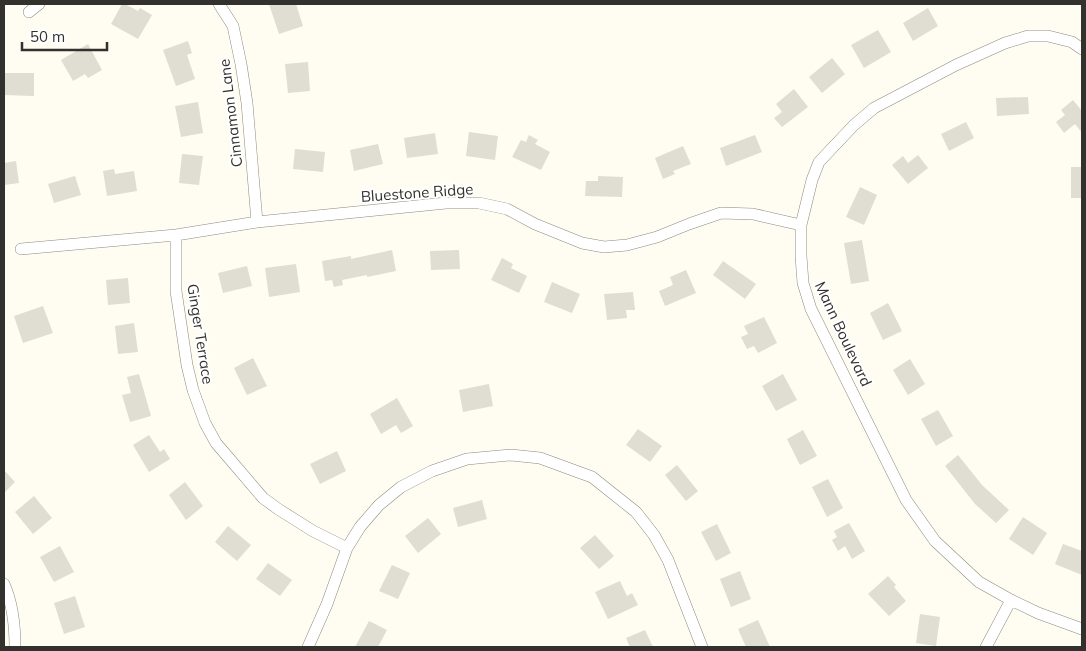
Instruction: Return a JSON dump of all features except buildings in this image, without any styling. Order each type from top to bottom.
[{"type":"street","points":[[29,12],[38,4]]},
{"type":"street","name":"Cinnamon Lane","points":[[219,4],[233,26],[241,64],[247,103],[257,222]]},
{"type":"street","name":"Mann Boulevard","points":[[1082,49],[1072,42],[1048,36],[1028,36],[956,65],[874,108],[854,125],[819,162],[812,180],[801,225],[803,283],[811,309],[906,500],[935,541],[979,582],[1038,613],[1082,629]]},
{"type":"street","name":"Bluestone Ridge","points":[[21,248],[176,234],[257,222],[446,203],[479,203],[507,210],[535,224],[582,242],[604,247],[627,245],[658,237],[721,213],[753,214],[801,225]]},
{"type":"street","name":"Ginger Terrace","points":[[176,234],[176,291],[187,365],[205,423],[216,442],[263,498],[313,531],[347,548]]},
{"type":"street","points":[[308,647],[328,604],[347,548],[360,527],[379,505],[401,487],[432,471],[467,459],[511,455],[540,458],[592,477],[636,512],[654,535],[668,560],[702,647]]},
{"type":"street","points":[[4,584],[9,595],[15,626],[15,647]]},
{"type":"street","points":[[986,647],[1011,600]]}]
